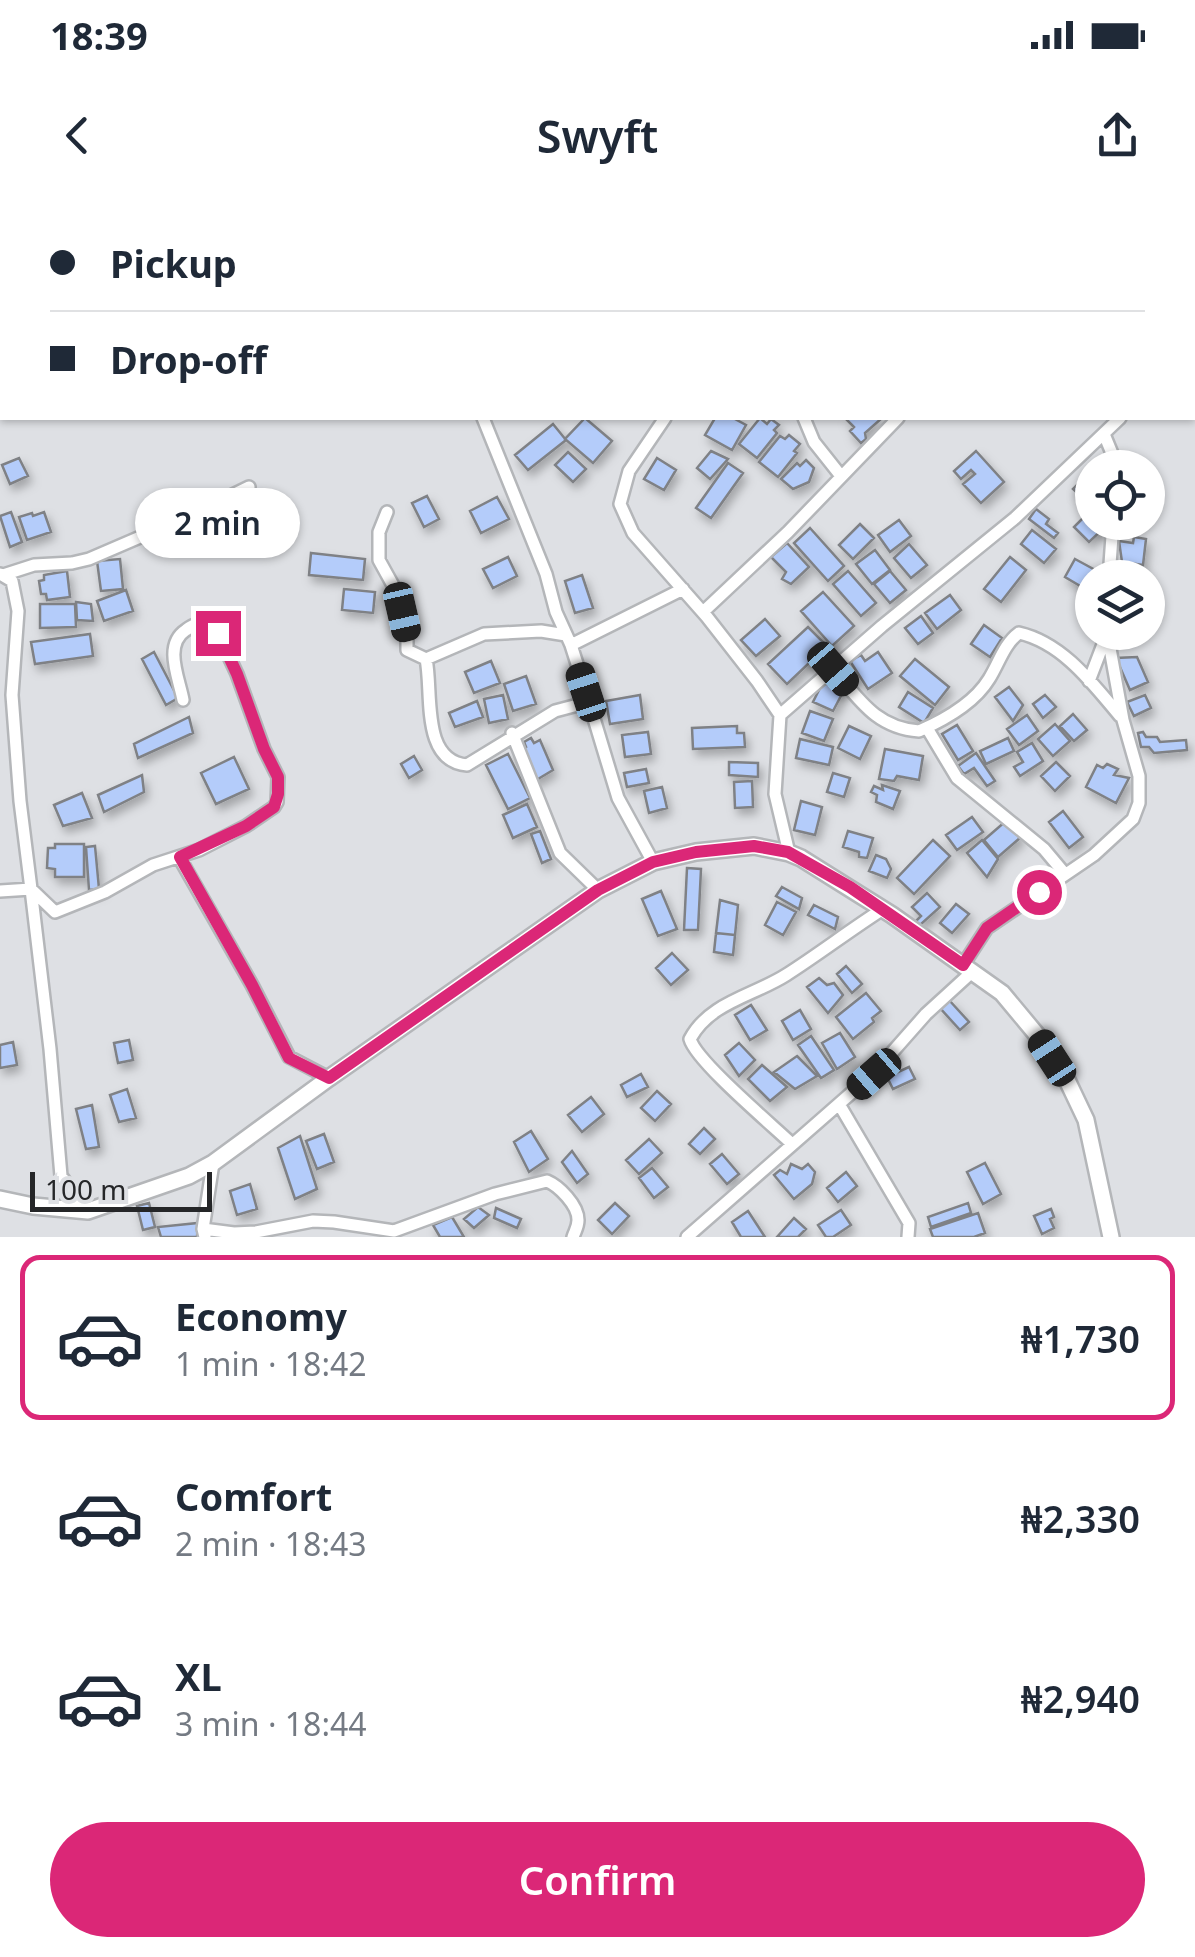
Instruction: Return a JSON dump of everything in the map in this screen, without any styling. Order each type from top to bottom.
[{"type":"main road","points":[[0,1199],[88,1211],[189,1176],[213,1163],[598,890],[653,862],[696,852],[754,846],[788,852],[834,877],[1002,993],[1067,1080],[1086,1120],[1111,1237]]},
{"type":"street","points":[[484,420],[530,531],[618,798],[653,862]]},
{"type":"street","points":[[664,420],[630,471],[620,504],[633,533],[703,612],[780,715],[776,794],[788,852]]},
{"type":"street","points":[[805,420],[814,442],[841,476]]},
{"type":"street","points":[[703,612],[788,532],[896,420]]},
{"type":"street","points":[[780,715],[1014,518],[1118,420]]},
{"type":"street","points":[[1104,434],[1111,450]]},
{"type":"street","points":[[2,575],[34,565],[89,558],[249,486]]},
{"type":"street","points":[[386,512],[379,532],[379,560],[395,589],[407,634],[407,650],[426,659],[484,634],[542,631],[568,640],[683,589]]},
{"type":"street","points":[[2,575],[12,581],[18,611],[12,695],[61,1176],[88,1211]]},
{"type":"street","points":[[0,891],[30,889],[55,912],[105,892],[152,865],[180,857],[246,826],[274,807],[278,777],[237,674],[210,623],[199,622],[188,628],[176,642],[173,652],[183,700]]},
{"type":"street","points":[[833,669],[870,711],[892,727],[920,732],[964,705],[987,683],[1011,639],[1019,633],[1027,634],[1061,652],[1122,720]]},
{"type":"street","points":[[1089,681],[1101,650]]},
{"type":"street","points":[[687,1237],[874,1074],[968,969],[987,928],[1094,855],[1133,819],[1139,803],[1139,776],[1122,720],[1111,650]]},
{"type":"street","points":[[426,659],[430,676],[428,708],[442,753],[454,764],[466,765],[555,711],[589,702]]},
{"type":"street","points":[[927,728],[956,778],[1034,841],[1066,874]]},
{"type":"street","points":[[0,736],[16,734]]},
{"type":"street","points":[[512,734],[560,854],[598,890]]},
{"type":"street","points":[[180,857],[289,1058],[329,1078]]},
{"type":"street","points":[[792,1144],[716,1072],[693,1048],[690,1039],[698,1025],[717,1008],[785,975],[883,909]]},
{"type":"street","points":[[839,1104],[909,1224],[908,1237]]},
{"type":"street","points":[[213,1163],[204,1233],[256,1232],[300,1222],[394,1231],[495,1194],[547,1181],[559,1187],[577,1212],[578,1226],[573,1237]]},
{"type":"building","points":[[587,420],[612,441],[593,463],[565,439]]},
{"type":"building","points":[[714,420],[737,420],[746,425],[732,450],[705,435]]},
{"type":"building","points":[[758,420],[767,424],[772,420],[779,425],[757,458],[739,444]]},
{"type":"building","points":[[847,420],[880,420],[865,433],[866,439],[861,443],[850,431],[854,427]]},
{"type":"building","points":[[553,424],[566,440],[528,470],[515,455]]},
{"type":"building","points":[[789,435],[800,444],[778,477],[759,462],[780,436],[785,439]]},
{"type":"building","points":[[711,451],[728,459],[710,479],[697,468]]},
{"type":"building","points":[[976,451],[1004,482],[981,503],[963,484],[975,474],[971,470],[961,479],[954,471]]},
{"type":"building","points":[[568,452],[586,469],[573,482],[555,465]]},
{"type":"building","points":[[19,458],[28,476],[10,484],[2,465]]},
{"type":"building","points":[[657,458],[676,470],[664,490],[644,479]]},
{"type":"building","points":[[806,460],[814,468],[809,482],[793,489],[781,479],[797,463],[800,466]]},
{"type":"building","points":[[728,463],[743,473],[711,518],[696,508]]},
{"type":"building","points":[[427,496],[439,519],[424,527],[412,503]]},
{"type":"building","points":[[497,497],[509,519],[481,533],[470,511]]},
{"type":"building","points":[[1036,509],[1058,533],[1054,538],[1029,519]]},
{"type":"building","points":[[11,512],[22,542],[10,547],[0,516]]},
{"type":"building","points":[[44,512],[51,532],[27,540],[19,517]]},
{"type":"building","points":[[899,520],[911,536],[890,552],[878,535]]},
{"type":"building","points":[[860,524],[874,538],[853,559],[839,545]]},
{"type":"building","points":[[810,528],[844,566],[828,581],[794,543]]},
{"type":"building","points":[[1032,530],[1056,549],[1044,563],[1021,544]]},
{"type":"building","points":[[1146,540],[1144,560],[1122,560],[1119,541]]},
{"type":"building","points":[[787,543],[809,567],[791,584],[782,579],[786,572],[771,557]]},
{"type":"building","points":[[909,544],[927,565],[911,578],[894,558]]},
{"type":"building","points":[[875,550],[890,570],[872,584],[856,564]]},
{"type":"building","points":[[311,553],[365,559],[363,580],[309,575]]},
{"type":"building","points":[[508,557],[517,576],[493,588],[483,569]]},
{"type":"building","points":[[1010,557],[1026,570],[1001,602],[984,589]]},
{"type":"building","points":[[120,559],[123,589],[101,591],[97,561]]},
{"type":"building","points":[[1075,559],[1077,560],[1075,583],[1065,577]]},
{"type":"building","points":[[67,571],[70,597],[47,600],[46,594],[41,594],[39,581],[44,580],[44,575]]},
{"type":"building","points":[[848,571],[876,603],[861,616],[833,584]]},
{"type":"building","points":[[890,571],[906,590],[890,603],[874,584]]},
{"type":"building","points":[[582,575],[593,608],[575,613],[565,581]]},
{"type":"building","points":[[344,589],[375,592],[373,613],[342,610]]},
{"type":"building","points":[[126,590],[133,611],[104,621],[97,601]]},
{"type":"building","points":[[823,592],[854,626],[832,646],[801,611]]},
{"type":"building","points":[[950,595],[961,610],[937,629],[925,613]]},
{"type":"building","points":[[76,602],[91,604],[93,621],[77,620]]},
{"type":"building","points":[[40,604],[75,604],[76,627],[40,628]]},
{"type":"building","points":[[921,616],[933,633],[918,644],[905,628]]},
{"type":"building","points":[[765,619],[780,636],[756,656],[741,640]]},
{"type":"building","points":[[984,625],[1002,638],[990,657],[971,644]]},
{"type":"building","points":[[808,627],[827,646],[787,684],[768,664]]},
{"type":"building","points":[[90,634],[93,656],[35,664],[31,642]]},
{"type":"building","points":[[154,652],[178,698],[166,705],[142,659]]},
{"type":"building","points":[[878,652],[892,673],[868,689],[850,661],[861,655],[865,661]]},
{"type":"building","points":[[1137,657],[1148,682],[1130,690],[1116,658]]},
{"type":"building","points":[[915,659],[949,687],[935,705],[900,676]]},
{"type":"building","points":[[491,661],[500,683],[474,693],[465,672]]},
{"type":"building","points":[[526,676],[536,704],[513,711],[504,684]]},
{"type":"building","points":[[823,682],[843,692],[833,711],[813,702]]},
{"type":"building","points":[[1009,687],[1023,705],[1013,721],[995,697]]},
{"type":"building","points":[[908,692],[933,708],[924,723],[899,707]]},
{"type":"building","points":[[503,695],[508,719],[489,723],[484,699]]},
{"type":"building","points":[[640,695],[643,719],[610,724],[606,701]]},
{"type":"building","points":[[1045,695],[1056,707],[1043,718],[1033,704]]},
{"type":"building","points":[[1145,695],[1151,708],[1134,716],[1127,702]]},
{"type":"building","points":[[477,701],[483,717],[455,727],[449,713]]},
{"type":"building","points":[[810,711],[833,719],[824,741],[802,733]]},
{"type":"building","points":[[1073,714],[1087,730],[1074,741],[1060,726]]},
{"type":"building","points":[[1027,715],[1038,731],[1019,745],[1007,729]]},
{"type":"building","points":[[189,717],[193,733],[138,758],[134,744]]},
{"type":"building","points":[[1055,724],[1070,741],[1053,756],[1038,739]]},
{"type":"building","points":[[957,725],[973,751],[958,760],[942,734]]},
{"type":"building","points":[[737,726],[737,733],[744,733],[745,747],[693,749],[692,728]]},
{"type":"building","points":[[849,726],[871,736],[860,759],[838,748]]},
{"type":"building","points":[[648,732],[651,754],[625,757],[622,735]]},
{"type":"building","points":[[1138,733],[1160,742],[1186,740],[1187,750],[1154,753],[1149,747],[1141,747]]},
{"type":"building","points":[[531,738],[534,743],[540,740],[553,770],[533,782],[522,749]]},
{"type":"building","points":[[1008,738],[1014,751],[986,764],[980,751]]},
{"type":"building","points":[[800,739],[833,747],[829,765],[796,758]]},
{"type":"building","points":[[1032,743],[1043,761],[1020,776],[1014,767],[1023,762],[1017,752]]},
{"type":"building","points":[[885,749],[923,756],[919,780],[897,776],[894,781],[879,779]]},
{"type":"building","points":[[976,753],[995,781],[987,786],[974,768],[964,774],[958,766]]},
{"type":"building","points":[[508,754],[530,798],[508,809],[486,765]]},
{"type":"building","points":[[414,756],[422,770],[409,778],[401,764]]},
{"type":"building","points":[[234,757],[249,789],[216,804],[201,773]]},
{"type":"building","points":[[729,762],[758,763],[758,777],[729,775]]},
{"type":"building","points":[[1056,762],[1070,776],[1055,791],[1041,776]]},
{"type":"building","points":[[1107,764],[1118,769],[1114,775],[1129,778],[1116,803],[1086,787],[1097,765],[1103,768]]},
{"type":"building","points":[[646,769],[649,783],[627,787],[624,773]]},
{"type":"building","points":[[833,773],[850,778],[844,797],[827,792]]},
{"type":"building","points":[[142,775],[144,792],[104,812],[98,795]]},
{"type":"building","points":[[752,781],[753,807],[735,808],[734,782]]},
{"type":"building","points":[[882,785],[900,791],[893,809],[876,802],[877,795],[871,792],[874,786],[883,790]]},
{"type":"building","points":[[662,787],[667,808],[649,813],[644,791]]},
{"type":"building","points":[[82,793],[92,818],[63,826],[54,805]]},
{"type":"building","points":[[801,801],[822,807],[815,835],[794,830]]},
{"type":"building","points":[[527,804],[537,827],[513,838],[503,815]]},
{"type":"building","points":[[1063,811],[1083,837],[1069,848],[1049,822]]},
{"type":"building","points":[[972,817],[983,832],[957,850],[946,835]]},
{"type":"building","points":[[1007,820],[1021,837],[998,857],[984,840]]},
{"type":"building","points":[[540,831],[551,859],[542,863],[531,834]]},
{"type":"building","points":[[848,831],[873,838],[867,858],[843,847]]},
{"type":"building","points":[[933,840],[950,856],[914,894],[897,878]]},
{"type":"building","points":[[982,840],[998,859],[987,877],[967,853]]},
{"type":"building","points":[[55,844],[84,844],[84,877],[55,877],[55,869],[47,868],[48,848],[55,848]]},
{"type":"building","points":[[95,846],[99,889],[89,890],[86,847]]},
{"type":"building","points":[[876,855],[886,859],[891,869],[887,878],[869,871]]},
{"type":"building","points":[[687,868],[701,869],[698,930],[684,930]]},
{"type":"building","points":[[782,887],[802,898],[799,909],[776,896]]},
{"type":"building","points":[[661,891],[677,929],[658,936],[642,899]]},
{"type":"building","points":[[927,893],[940,907],[920,925],[915,922],[921,916],[912,907]]},
{"type":"building","points":[[720,900],[738,905],[735,935],[716,933]]},
{"type":"building","points":[[777,902],[796,912],[783,935],[765,925]]},
{"type":"building","points":[[956,904],[969,914],[952,933],[940,923]]},
{"type":"building","points":[[814,905],[838,917],[835,929],[808,915]]},
{"type":"building","points":[[716,933],[735,935],[733,955],[714,952]]},
{"type":"building","points":[[672,953],[688,970],[671,985],[656,968]]},
{"type":"building","points":[[846,966],[862,984],[852,993],[837,974]]},
{"type":"building","points":[[819,978],[827,985],[834,983],[843,995],[828,1013],[807,987]]},
{"type":"building","points":[[866,993],[881,1011],[853,1039],[836,1017]]},
{"type":"building","points":[[949,1000],[969,1022],[960,1030],[940,1008]]},
{"type":"building","points":[[751,1005],[767,1030],[750,1040],[735,1015]]},
{"type":"building","points":[[800,1010],[811,1029],[793,1040],[782,1021]]},
{"type":"building","points":[[840,1033],[855,1057],[837,1069],[822,1043]]},
{"type":"building","points":[[811,1036],[834,1070],[821,1078],[798,1045]]},
{"type":"building","points":[[129,1040],[133,1060],[118,1063],[114,1043]]},
{"type":"building","points":[[13,1042],[17,1065],[0,1068],[0,1045]]},
{"type":"building","points":[[739,1043],[755,1060],[739,1076],[725,1055]]},
{"type":"building","points":[[797,1056],[817,1076],[795,1089],[774,1072]]},
{"type":"building","points":[[762,1065],[787,1087],[770,1101],[748,1079]]},
{"type":"building","points":[[909,1067],[915,1079],[893,1089],[887,1077]]},
{"type":"building","points":[[641,1074],[648,1087],[627,1097],[621,1085]]},
{"type":"building","points":[[127,1089],[136,1118],[119,1122],[110,1095]]},
{"type":"building","points":[[657,1091],[671,1104],[655,1121],[641,1108]]},
{"type":"building","points":[[591,1097],[604,1114],[582,1132],[568,1115]]},
{"type":"building","points":[[92,1105],[99,1147],[86,1149],[76,1109]]},
{"type":"building","points":[[704,1128],[715,1139],[700,1154],[689,1144]]},
{"type":"building","points":[[531,1131],[548,1159],[529,1172],[514,1142]]},
{"type":"building","points":[[324,1134],[334,1162],[317,1169],[306,1141]]},
{"type":"building","points":[[300,1136],[317,1189],[295,1199],[278,1148]]},
{"type":"building","points":[[649,1139],[662,1153],[639,1174],[626,1160]]},
{"type":"building","points":[[572,1151],[588,1174],[577,1183],[562,1162]]},
{"type":"building","points":[[722,1154],[739,1174],[727,1184],[710,1164]]},
{"type":"building","points":[[985,1163],[1001,1194],[983,1204],[967,1172]]},
{"type":"building","points":[[791,1164],[802,1169],[808,1164],[815,1172],[812,1184],[794,1199],[774,1175],[780,1170],[787,1174]]},
{"type":"building","points":[[652,1168],[668,1187],[654,1198],[639,1178]]},
{"type":"building","points":[[846,1172],[857,1186],[838,1202],[827,1188]]},
{"type":"building","points":[[250,1184],[257,1209],[237,1215],[230,1191]]},
{"type":"building","points":[[149,1203],[155,1227],[143,1230],[137,1206]]},
{"type":"building","points":[[615,1203],[629,1216],[612,1234],[598,1220]]},
{"type":"building","points":[[968,1203],[971,1213],[931,1227],[928,1217]]},
{"type":"building","points":[[478,1207],[489,1215],[474,1228],[464,1219]]},
{"type":"building","points":[[496,1208],[521,1219],[517,1228],[494,1218]]},
{"type":"building","points":[[1051,1209],[1054,1228],[1042,1234],[1034,1216]]},
{"type":"building","points":[[841,1210],[851,1225],[833,1237],[826,1237],[818,1225]]},
{"type":"building","points":[[748,1211],[765,1237],[741,1237],[732,1222]]},
{"type":"building","points":[[978,1213],[985,1233],[974,1237],[933,1237],[930,1229]]},
{"type":"building","points":[[452,1217],[464,1237],[440,1237],[433,1225]]},
{"type":"building","points":[[794,1218],[806,1229],[798,1237],[777,1237]]},
{"type":"building","points":[[198,1223],[197,1237],[161,1237],[158,1227]]},
{"type":"route","points":[[218,633],[278,777],[277,802],[246,826],[180,857],[289,1058],[329,1078],[598,890],[653,862],[696,852],[754,846],[788,852],[892,914],[963,965],[987,928],[1039,892]]}]
